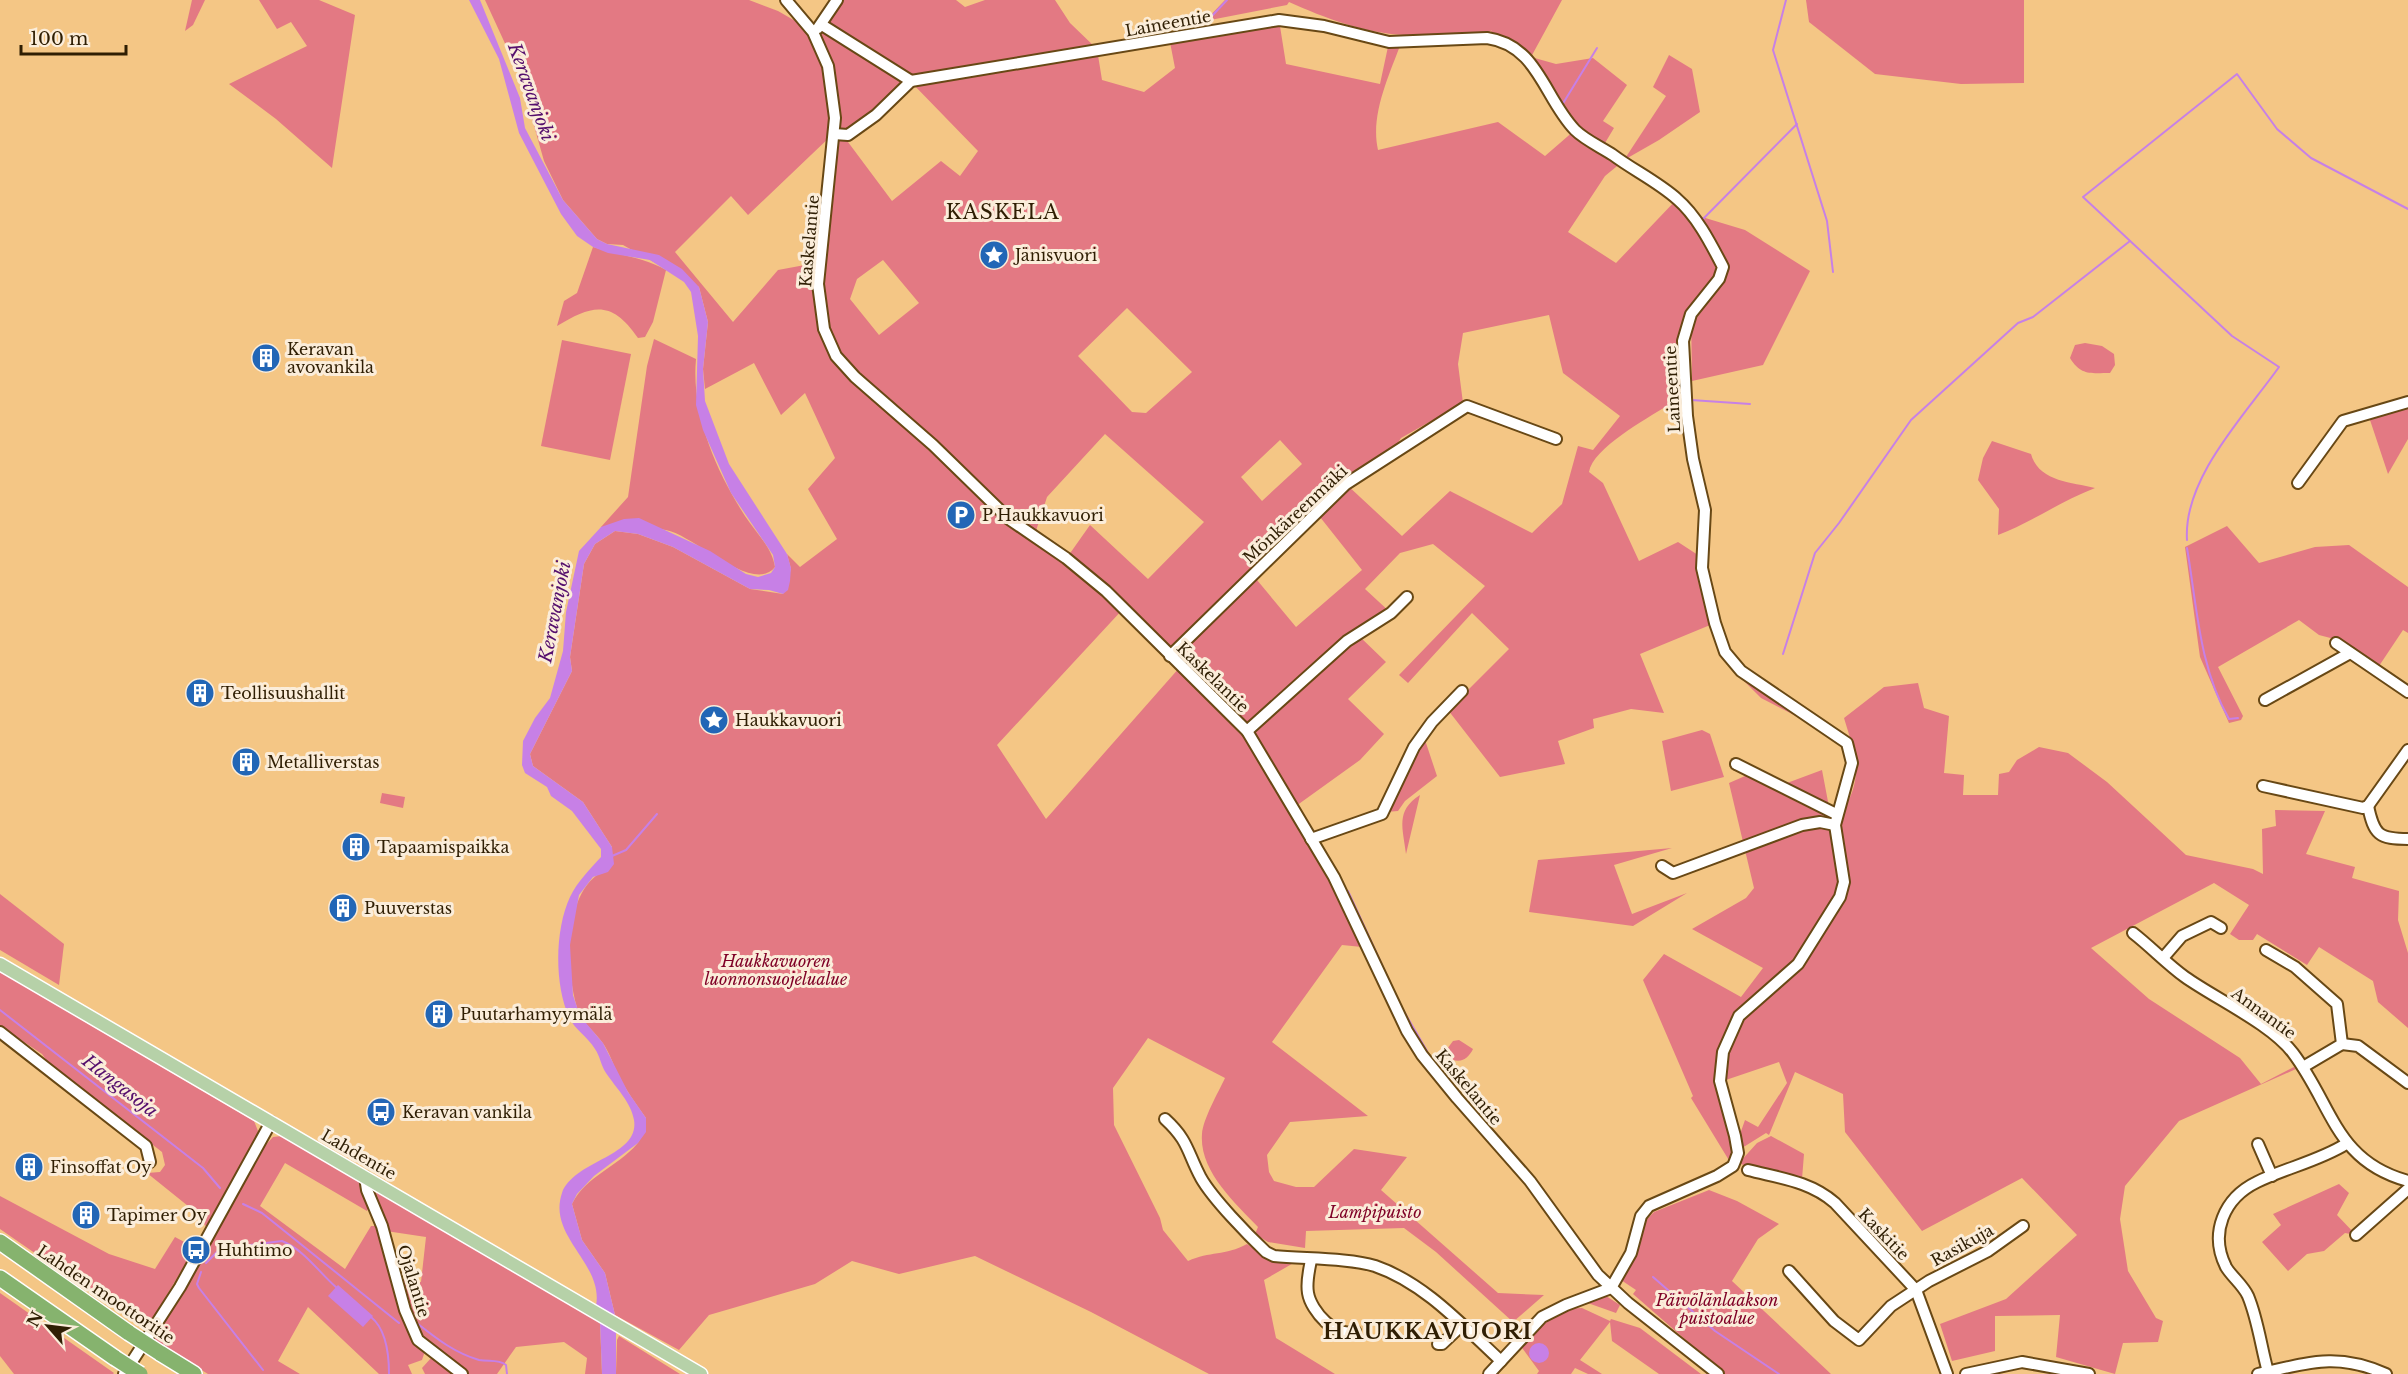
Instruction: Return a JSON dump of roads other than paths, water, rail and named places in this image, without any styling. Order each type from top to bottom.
[{"type":"highway","name":"Lahden moottoritie","points":[[0,1242],[129,1333],[194,1374]]},
{"type":"highway","points":[[0,1278],[140,1374]]},
{"type":"main road","name":"Lahdentie","points":[[0,964],[701,1374]]},
{"type":"street","name":"Kaskelantie","points":[[786,0],[818,28],[828,66],[835,118],[818,284],[824,329],[836,356],[855,377],[933,446],[992,504],[1092,579],[1247,731],[1334,877],[1407,1031],[1422,1055],[1530,1181],[1583,1256],[1611,1288],[1718,1374]]},
{"type":"street","points":[[834,134],[848,135],[876,115],[911,81],[818,28],[837,0]]},
{"type":"street","name":"Laineentie","points":[[911,81],[1279,21],[1324,26],[1389,42],[1488,38],[1500,40],[1523,52],[1559,110],[1575,130],[1677,199],[1694,219],[1723,267],[1719,279],[1691,314],[1683,341],[1687,416],[1693,459],[1705,510],[1702,568],[1722,644],[1741,671],[1846,742],[1852,763],[1848,784],[1836,819],[1844,882],[1836,905],[1798,964],[1739,1016],[1722,1052],[1720,1081],[1738,1153],[1733,1166],[1717,1176],[1649,1206],[1641,1216],[1631,1253],[1611,1288]]},
{"type":"street","points":[[2298,483],[2343,421],[2408,402]]},
{"type":"street","name":"Mönkäreenmäki","points":[[1170,656],[1346,484],[1467,406],[1556,439]]},
{"type":"street","points":[[1247,731],[1347,641],[1391,613],[1407,597]]},
{"type":"street","points":[[2336,643],[2408,692]]},
{"type":"street","points":[[2265,700],[2350,653]]},
{"type":"street","points":[[1311,839],[1382,814],[1414,747],[1432,722],[1462,691]]},
{"type":"street","points":[[2263,786],[2358,807],[2368,806],[2408,750]]},
{"type":"street","points":[[1736,764],[1836,819]]},
{"type":"street","points":[[2368,806],[2372,822],[2380,835],[2385,838],[2408,839]]},
{"type":"street","points":[[1662,867],[1673,873],[1802,825],[1836,819]]},
{"type":"street","points":[[2163,958],[2182,936],[2211,922],[2221,928]]},
{"type":"street","name":"Annantie","points":[[2133,933],[2184,976],[2277,1036],[2303,1067],[2346,1144],[2372,1166],[2389,1176],[2408,1181]]},
{"type":"street","points":[[2266,950],[2295,967],[2337,1004],[2342,1044]]},
{"type":"street","points":[[0,1032],[146,1146],[150,1162]]},
{"type":"street","points":[[2303,1067],[2342,1044],[2358,1046],[2408,1083]]},
{"type":"street","points":[[1165,1119],[1186,1141],[1207,1186],[1260,1246],[1274,1256],[1376,1267],[1421,1291],[1501,1361]]},
{"type":"street","points":[[124,1374],[180,1287],[271,1122]]},
{"type":"street","points":[[2258,1144],[2272,1176]]},
{"type":"street","points":[[2346,1144],[2272,1176],[2240,1193],[2230,1204],[2220,1222],[2220,1249],[2227,1268],[2248,1295],[2263,1373],[2307,1361],[2322,1361],[2355,1364],[2386,1374]]},
{"type":"street","name":"Kaskitie","points":[[1748,1170],[1802,1183],[1821,1191],[1916,1290],[1947,1374]]},
{"type":"street","name":"Ojalantie","points":[[365,1177],[367,1190],[382,1226],[405,1310],[418,1340],[462,1374]]},
{"type":"street","points":[[2356,1235],[2408,1189]]},
{"type":"street","name":"Rasikuja","points":[[1790,1271],[1834,1321],[1859,1340],[1891,1306],[1988,1251],[2023,1226]]},
{"type":"street","points":[[1311,1260],[1307,1292],[1312,1305],[1333,1328],[1344,1333],[1355,1331]]},
{"type":"street","points":[[1489,1374],[1542,1317],[1611,1288]]},
{"type":"street","points":[[1438,1344],[1442,1344],[1462,1325]]},
{"type":"street","points":[[1966,1374],[2022,1362],[2089,1374]]},
{"type":"waterway","points":[[1210,18],[1227,0]]},
{"type":"waterway","points":[[1786,0],[1773,50],[1827,221],[1833,272]]},
{"type":"waterway","points":[[1562,105],[1597,48]]},
{"type":"waterway","points":[[2187,540],[2188,517],[2205,471],[2234,426],[2279,367],[2232,336],[2083,197],[2237,74],[2277,129],[2311,158],[2408,209]]},
{"type":"waterway","points":[[1701,221],[1797,124]]},
{"type":"waterway","points":[[1783,654],[1815,553],[1839,523],[1911,420],[2018,323],[2033,317],[2130,241]]},
{"type":"waterway","points":[[1691,400],[1750,404]]},
{"type":"waterway","points":[[2187,548],[2200,636],[2211,678],[2229,719],[2238,718]]},
{"type":"waterway","points":[[612,856],[626,850],[657,814]]},
{"type":"waterway","points":[[1348,891],[1392,987]]},
{"type":"waterway","points":[[1399,1003],[1427,1051]]},
{"type":"waterway","name":"Hangasoja","points":[[0,1010],[203,1168],[220,1188]]},
{"type":"waterway","name":"Hangasoja","points":[[243,1204],[262,1213],[399,1323]]},
{"type":"waterway","points":[[206,1263],[220,1249],[282,1241],[298,1250],[337,1288]]},
{"type":"waterway","points":[[201,1272],[197,1284],[199,1288],[263,1370]]},
{"type":"waterway","points":[[1653,1277],[1715,1331],[1779,1374]]},
{"type":"waterway","points":[[371,1317],[384,1336],[388,1351],[389,1374]]},
{"type":"waterway","name":"Hangasoja","points":[[418,1324],[462,1354],[479,1360],[503,1363],[506,1365],[507,1374]]},
{"type":"place","name":"Jänisvuori","points":[[994,255]]},
{"type":"place","name":"Keravan avovankila","points":[[266,358]]},
{"type":"place","name":"P Haukkavuori","points":[[961,515]]},
{"type":"place","name":"Teollisuushallit","points":[[200,693]]},
{"type":"place","name":"Haukkavuori","points":[[714,720]]},
{"type":"place","name":"Metalliverstas","points":[[246,762]]},
{"type":"place","name":"Tapaamispaikka","points":[[356,847]]},
{"type":"place","name":"Puuverstas","points":[[343,908]]},
{"type":"place","name":"Puutarhamyymälä","points":[[439,1014]]},
{"type":"place","name":"Keravan vankila","points":[[381,1112]]},
{"type":"place","name":"Finsoffat Oy","points":[[29,1167]]},
{"type":"place","name":"Tapimer Oy","points":[[86,1215]]},
{"type":"place","name":"Huhtimo","points":[[196,1250]]},
{"type":"district","name":"KASKELA","points":[[1003,212]]},
{"type":"district","name":"HAUKKAVUORI","points":[[1428,1331]]},
{"type":"water label","name":"Keravanjoki","points":[[531,92]]},
{"type":"water label","name":"Keravanjoki","points":[[555,612]]},
{"type":"park label","name":"Haukkavuoren luonnonsuojelualue","points":[[776,970]]},
{"type":"park label","name":"Lampipuisto","points":[[1375,1212]]},
{"type":"park label","name":"Päivölänlaakson puistoalue","points":[[1717,1309]]}]
